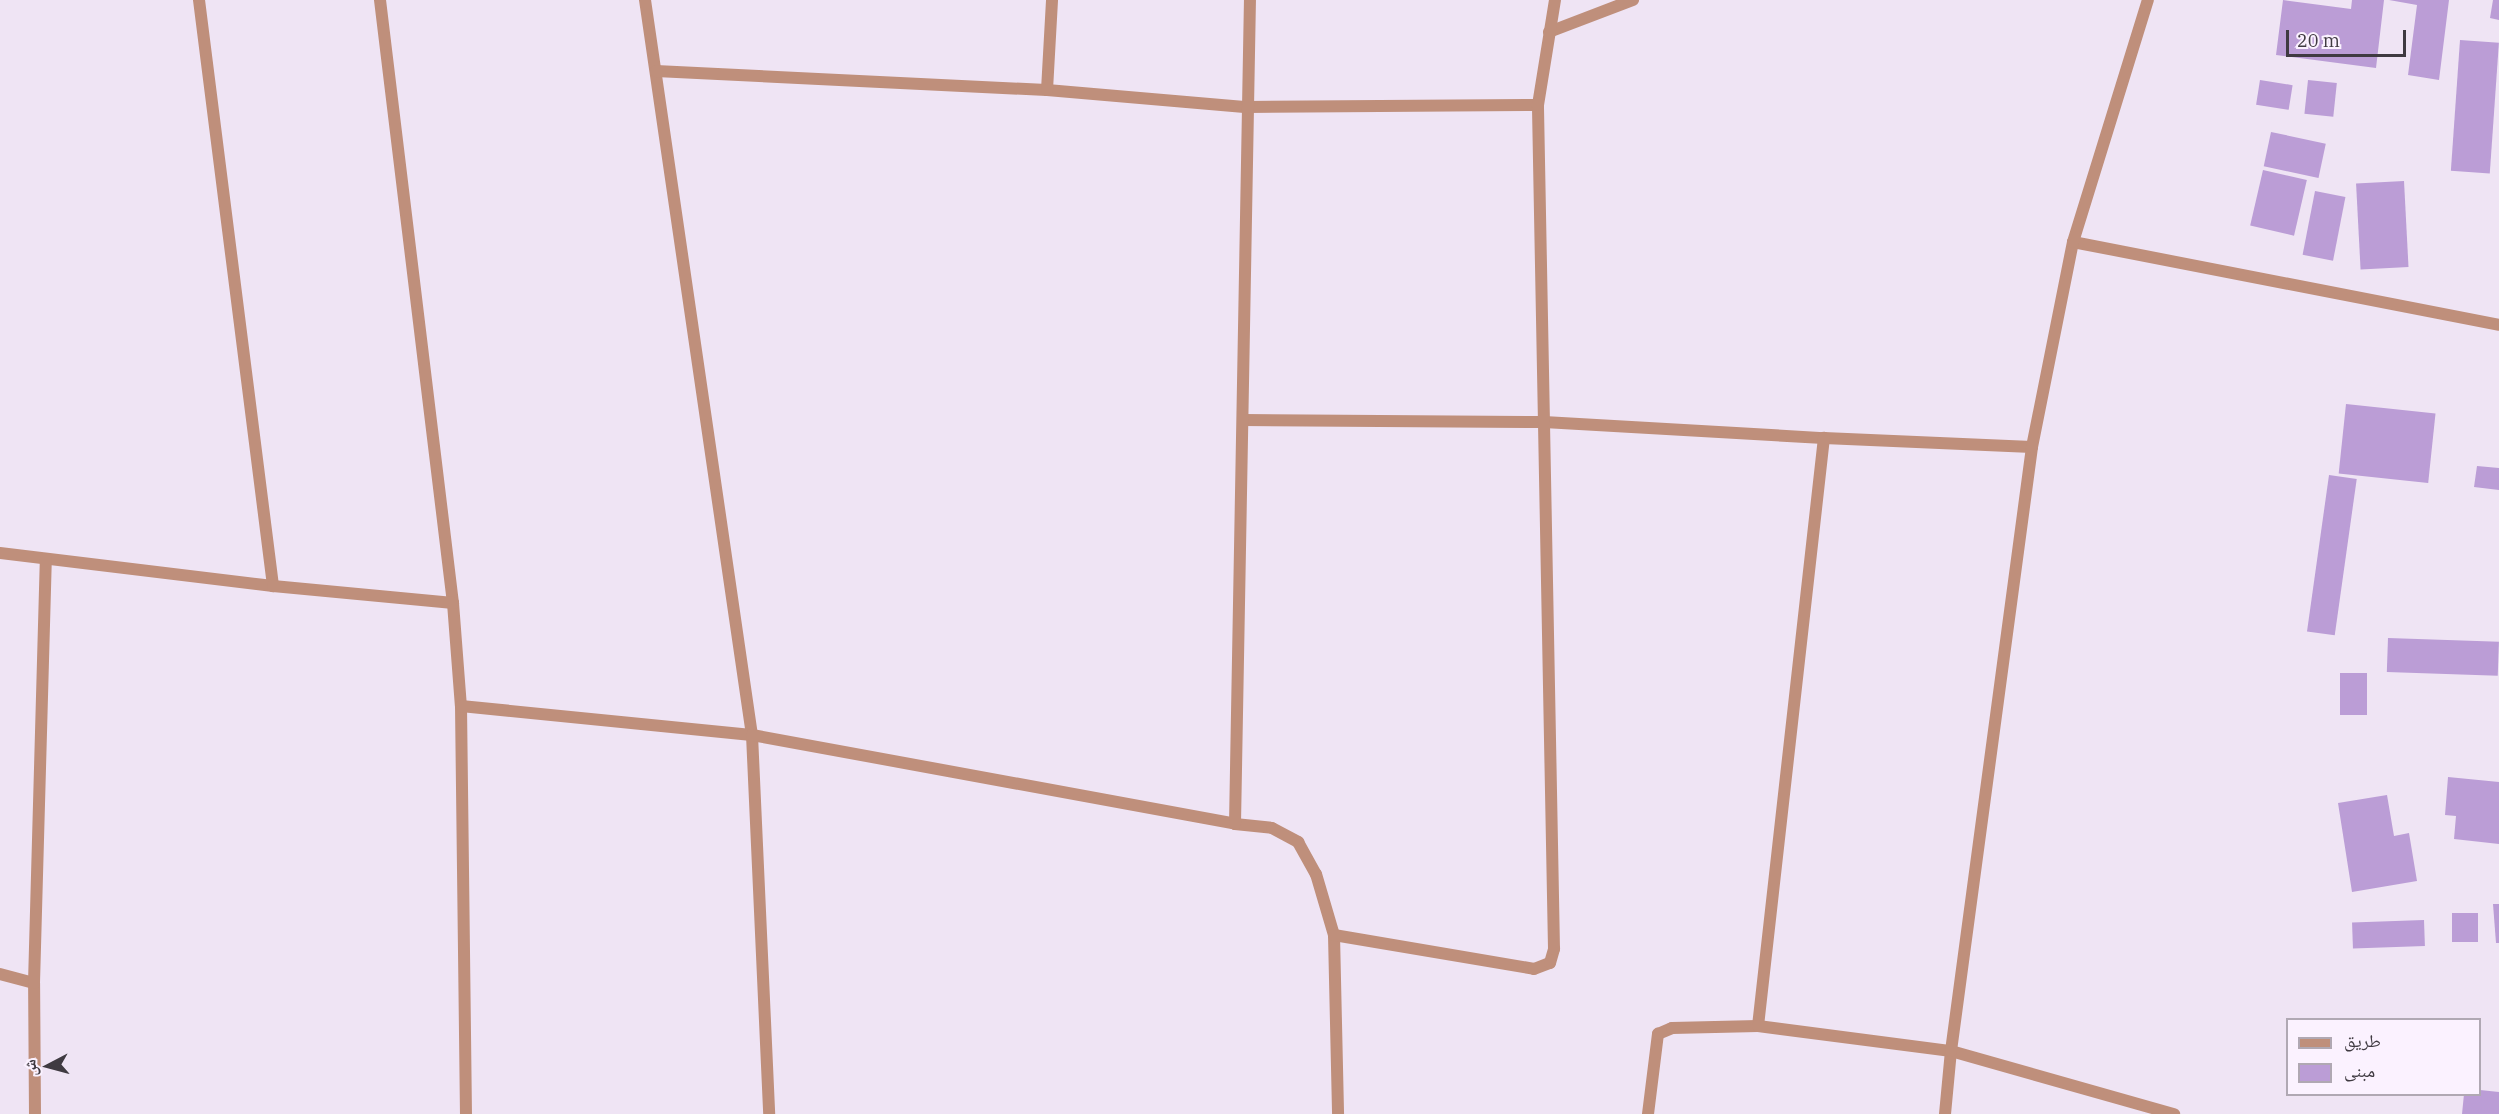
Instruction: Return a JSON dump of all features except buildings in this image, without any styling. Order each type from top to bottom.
[{"type":"street","points":[[200,0],[273,586]]},
{"type":"street","points":[[380,0],[453,603],[461,706],[466,1114]]},
{"type":"street","points":[[645,0],[752,735],[769,1114]]},
{"type":"street","points":[[1047,90],[1052,0]]},
{"type":"street","points":[[1235,824],[1243,420],[1246,107],[1250,0]]},
{"type":"street","points":[[1334,935],[1534,969],[1550,963],[1554,949],[1538,105],[1555,0]]},
{"type":"street","points":[[1549,32],[1633,0]]},
{"type":"street","points":[[1945,1114],[1951,1051],[2032,447],[2073,242],[2148,0]]},
{"type":"street","points":[[656,71],[1047,90],[1246,107],[1538,105]]},
{"type":"street","points":[[2073,242],[2499,325]]},
{"type":"street","points":[[1243,420],[1544,422],[2032,447]]},
{"type":"street","points":[[1758,1026],[1824,438]]},
{"type":"street","points":[[0,553],[273,586],[453,603]]},
{"type":"street","points":[[35,1114],[34,983],[45,559]]},
{"type":"street","points":[[461,706],[752,735],[1235,824],[1272,828],[1298,842],[1316,874],[1334,935],[1338,1114]]},
{"type":"street","points":[[0,974],[34,983]]},
{"type":"street","points":[[1648,1114],[1658,1034],[1672,1028],[1758,1026],[1951,1051],[2172,1114]]}]
